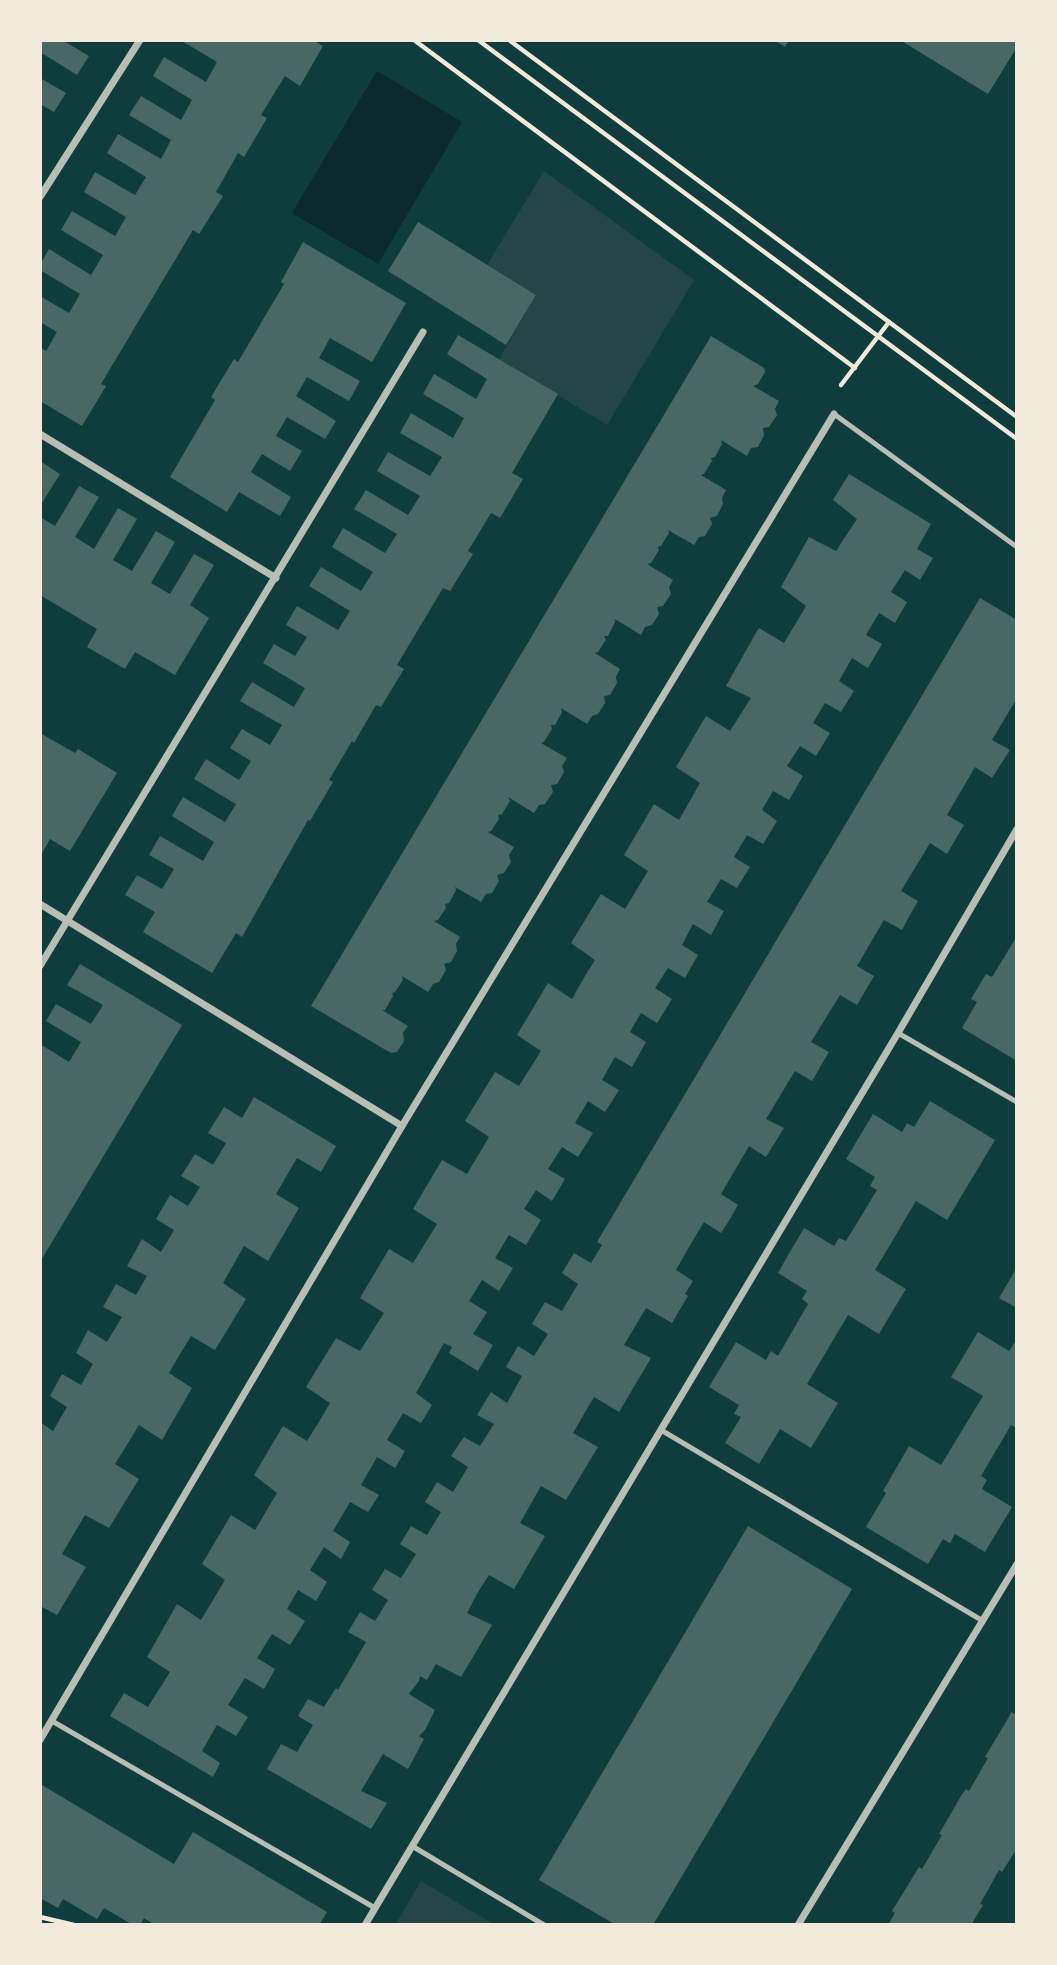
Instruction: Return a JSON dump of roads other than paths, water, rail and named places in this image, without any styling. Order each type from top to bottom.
[{"type":"street","points":[[40,197],[140,40]]},
{"type":"street","points":[[40,966],[423,332]]},
{"type":"street","points":[[40,1740],[402,1126],[834,414]]},
{"type":"street","points":[[40,434],[276,578]]},
{"type":"street","points":[[365,1925],[1017,829]]},
{"type":"street","points":[[40,904],[402,1126]]},
{"type":"street","points":[[798,1925],[1017,1564]]},
{"type":"lane","points":[[834,414],[1017,547]]},
{"type":"lane","points":[[898,1033],[1017,1102]]},
{"type":"lane","points":[[661,1430],[983,1621]]},
{"type":"lane","points":[[51,1721],[375,1908]]},
{"type":"lane","points":[[412,1846],[544,1925]]}]
